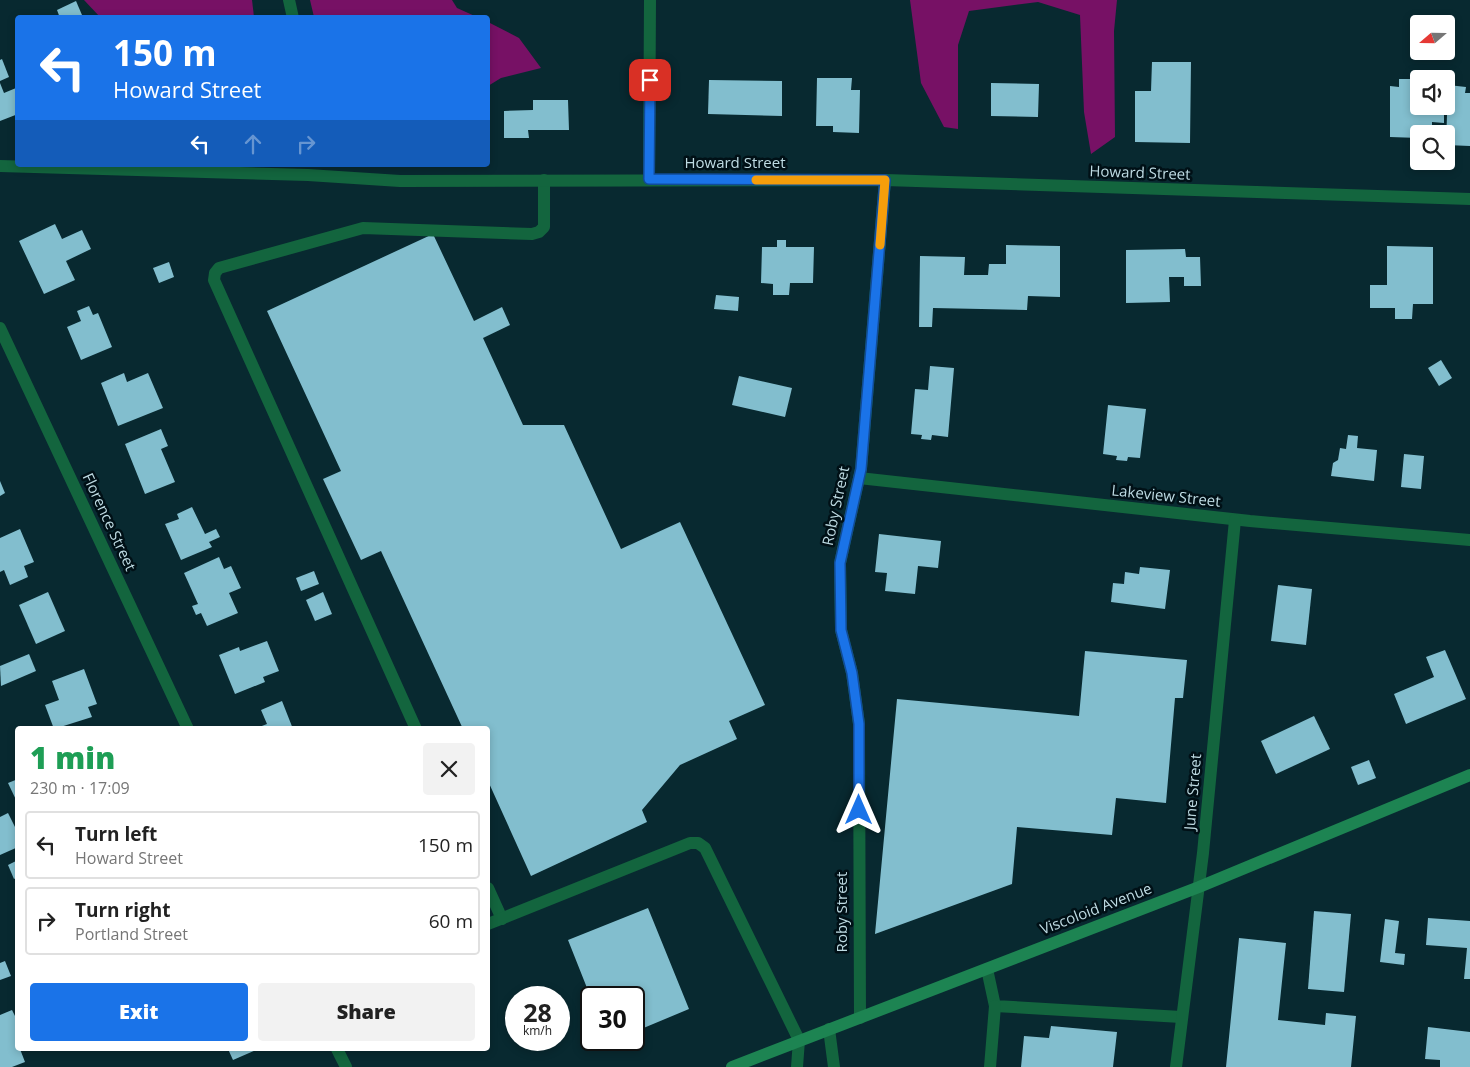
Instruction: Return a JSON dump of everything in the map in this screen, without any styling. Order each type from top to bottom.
[{"type":"main road","name":"Viscoloid Avenue","points":[[732,1067],[1199,887],[1470,775]]},
{"type":"street","points":[[289,0],[292,15]]},
{"type":"street","points":[[649,179],[650,0]]},
{"type":"street","name":"Howard Street","points":[[0,166],[15,166]]},
{"type":"street","name":"Howard Street","points":[[65,167],[326,171],[400,181],[885,180],[1470,200]]},
{"type":"street","points":[[415,726],[214,280],[215,273],[219,268],[363,228],[532,234],[539,232],[544,227],[544,180]]},
{"type":"street","name":"Roby Street","points":[[860,1018],[859,724],[852,673],[841,630],[840,563],[859,478],[885,180]]},
{"type":"street","name":"Florence Street","points":[[0,328],[187,726]]},
{"type":"street","name":"Lakeview Street","points":[[859,478],[1235,520],[1470,540]]},
{"type":"street","name":"June Street","points":[[1176,1067],[1199,887],[1235,520]]},
{"type":"street","points":[[490,923],[690,844],[698,843],[705,848],[799,1040],[797,1067]]},
{"type":"street","points":[[490,892],[502,919]]},
{"type":"street","points":[[988,969],[994,1006],[990,1067]]},
{"type":"street","points":[[994,1006],[1181,1017]]},
{"type":"street","points":[[829,1029],[834,1067]]},
{"type":"street","points":[[338,1051],[346,1067]]},
{"type":"shaded area","points":[[84,0],[252,0],[254,15],[98,15]]},
{"type":"shaded area","points":[[310,0],[452,0],[457,8],[473,15],[314,15]]},
{"type":"shaded area","points":[[910,0],[1117,0],[1114,31],[1115,137],[1091,154],[1084,112],[1080,15],[1038,2],[969,11],[958,45],[958,129],[944,127],[921,83]]},
{"type":"shaded area","points":[[490,23],[519,38],[541,68],[501,78],[490,85]]},
{"type":"building","points":[[76,1],[82,15],[59,15],[57,10]]},
{"type":"building","points":[[2,59],[9,77],[0,81],[0,60]]},
{"type":"building","points":[[1152,62],[1191,62],[1190,143],[1135,142],[1135,91],[1151,91]]},
{"type":"building","points":[[817,78],[852,78],[851,90],[860,90],[859,133],[833,132],[833,126],[816,126]]},
{"type":"building","points":[[1399,79],[1410,79],[1410,115],[1444,115],[1444,123],[1432,122],[1432,125],[1410,125],[1410,138],[1390,137],[1390,86],[1399,87]]},
{"type":"building","points":[[709,80],[782,81],[782,116],[708,114]]},
{"type":"building","points":[[0,83],[4,93],[15,88],[15,115],[0,121]]},
{"type":"building","points":[[991,83],[1039,84],[1038,117],[991,116]]},
{"type":"building","points":[[1455,86],[1466,87],[1465,93],[1470,93],[1470,146],[1455,145],[1455,125],[1447,125],[1447,115],[1455,115]]},
{"type":"building","points":[[533,100],[568,100],[569,130],[528,130],[529,138],[504,138],[504,111],[533,110]]},
{"type":"building","points":[[55,224],[62,239],[82,230],[91,249],[66,261],[75,280],[44,294],[19,241]]},
{"type":"building","points":[[433,234],[474,321],[502,307],[510,325],[483,338],[523,425],[564,425],[621,549],[680,522],[765,705],[729,721],[737,739],[680,765],[642,810],[647,822],[531,876],[490,785],[490,726],[462,726],[381,551],[361,560],[323,479],[341,471],[267,311]]},
{"type":"building","points":[[777,240],[786,240],[786,247],[814,247],[813,283],[790,283],[789,295],[773,295],[773,284],[761,283],[762,247],[777,247]]},
{"type":"building","points":[[1006,245],[1060,246],[1060,297],[1028,296],[1027,310],[933,308],[932,327],[919,327],[920,256],[965,257],[964,275],[988,275],[989,264],[1006,264]]},
{"type":"building","points":[[1387,246],[1433,247],[1433,304],[1413,304],[1412,319],[1395,319],[1395,308],[1370,308],[1370,285],[1387,285]]},
{"type":"building","points":[[1185,249],[1186,257],[1200,257],[1201,286],[1184,286],[1184,277],[1169,277],[1170,302],[1126,303],[1126,250]]},
{"type":"building","points":[[169,262],[174,277],[159,283],[153,268]]},
{"type":"building","points":[[716,295],[739,297],[738,311],[714,309]]},
{"type":"building","points":[[89,306],[93,315],[98,313],[112,347],[81,360],[67,327],[81,321],[77,311]]},
{"type":"building","points":[[1441,360],[1452,378],[1439,386],[1428,368]]},
{"type":"building","points":[[930,366],[954,368],[948,437],[932,435],[931,440],[921,439],[922,435],[911,434],[915,389],[928,390]]},
{"type":"building","points":[[124,373],[127,382],[148,373],[163,408],[118,426],[101,383]]},
{"type":"building","points":[[739,376],[792,388],[785,417],[732,405]]},
{"type":"building","points":[[1108,405],[1146,409],[1140,458],[1128,457],[1127,461],[1116,460],[1117,456],[1103,454]]},
{"type":"building","points":[[161,429],[168,446],[161,449],[175,482],[145,494],[125,444]]},
{"type":"building","points":[[1348,435],[1358,436],[1357,448],[1377,450],[1374,481],[1331,476],[1333,463],[1338,460],[1340,448],[1346,449]]},
{"type":"building","points":[[1404,454],[1424,456],[1421,489],[1401,487]]},
{"type":"building","points":[[0,481],[5,493],[0,496]]},
{"type":"building","points":[[192,507],[205,534],[216,529],[220,537],[209,542],[212,547],[181,560],[165,524],[179,519],[177,514]]},
{"type":"building","points":[[20,529],[34,562],[24,566],[28,577],[10,585],[4,570],[0,572],[0,538]]},
{"type":"building","points":[[879,534],[941,541],[938,568],[918,566],[915,594],[885,591],[887,573],[875,572]]},
{"type":"building","points":[[219,557],[224,569],[231,566],[241,588],[229,593],[238,613],[207,626],[201,613],[196,615],[192,606],[198,604],[184,573]]},
{"type":"building","points":[[1140,567],[1170,570],[1165,609],[1111,602],[1113,583],[1124,584],[1125,572],[1139,574]]},
{"type":"building","points":[[314,571],[319,584],[301,591],[296,578]]},
{"type":"building","points":[[1278,585],[1312,589],[1306,645],[1271,641]]},
{"type":"building","points":[[48,592],[65,631],[36,644],[19,605]]},
{"type":"building","points":[[323,592],[332,614],[315,621],[306,600]]},
{"type":"building","points":[[267,641],[279,671],[263,677],[265,682],[235,694],[219,655],[239,647],[240,651]]},
{"type":"building","points":[[1445,650],[1466,699],[1406,724],[1394,694],[1434,677],[1426,657]]},
{"type":"building","points":[[1085,651],[1187,660],[1183,698],[1175,698],[1166,803],[1116,798],[1112,835],[1017,827],[1012,884],[875,934],[897,699],[1079,716]]},
{"type":"building","points":[[29,654],[36,671],[1,686],[0,666]]},
{"type":"building","points":[[84,669],[97,704],[88,707],[92,717],[64,726],[53,726],[45,705],[59,700],[52,681]]},
{"type":"building","points":[[282,701],[292,726],[262,726],[267,724],[261,710]]},
{"type":"building","points":[[1314,716],[1330,749],[1276,774],[1261,741]]},
{"type":"building","points":[[1369,760],[1376,778],[1358,785],[1351,767]]},
{"type":"building","points":[[15,780],[15,798],[8,783]]},
{"type":"building","points":[[8,813],[15,827],[15,848],[0,855],[0,817]]},
{"type":"building","points":[[15,862],[14,879],[8,865]]},
{"type":"building","points":[[648,908],[689,1009],[645,1027],[645,986],[586,986],[568,940]]},
{"type":"building","points":[[1314,911],[1351,914],[1344,992],[1308,989]]},
{"type":"building","points":[[1428,918],[1470,921],[1470,979],[1464,979],[1467,948],[1426,945]]},
{"type":"building","points":[[1385,919],[1399,921],[1395,953],[1405,954],[1404,965],[1380,962]]},
{"type":"building","points":[[1239,938],[1286,943],[1278,1020],[1325,1025],[1326,1013],[1356,1016],[1351,1067],[1226,1067]]},
{"type":"building","points":[[5,961],[11,976],[0,980],[0,963]]},
{"type":"building","points":[[12,1010],[15,1016],[15,1051],[21,1051],[25,1062],[12,1067],[0,1067],[0,1015]]},
{"type":"building","points":[[1051,1026],[1117,1032],[1113,1067],[1021,1067],[1024,1036],[1049,1038]]},
{"type":"building","points":[[1428,1027],[1470,1032],[1470,1067],[1440,1067],[1440,1060],[1425,1059]]},
{"type":"building","points":[[229,1051],[253,1051],[233,1060]]},
{"type":"slow traffic","points":[[756,180],[885,180],[880,245]]},
{"type":"route","points":[[650,80],[649,179],[885,180],[861,469],[840,563],[841,630],[852,673],[859,724],[859,810]]}]
